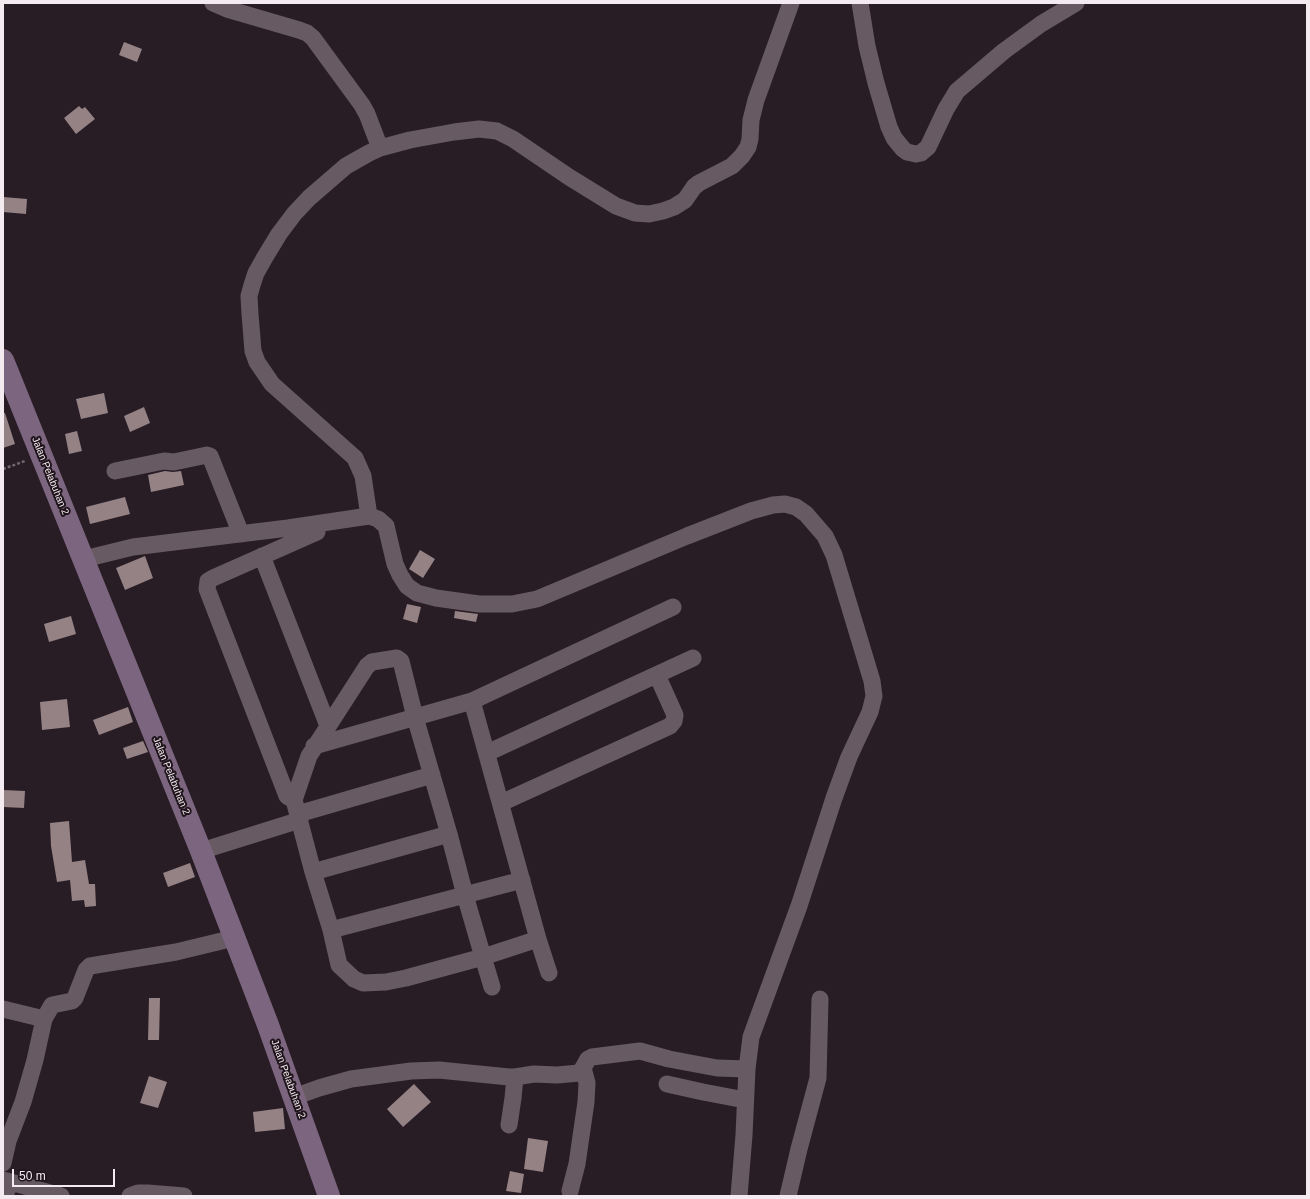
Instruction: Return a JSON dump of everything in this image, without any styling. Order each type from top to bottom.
[{"type":"main road","name":"Jalan Pelabuhan 2","points":[[3,360],[201,851],[268,1025],[329,1196]]},
{"type":"street","points":[[213,3],[227,9],[299,30],[307,33],[313,38],[362,105],[380,148]]},
{"type":"street","points":[[369,516],[363,476],[355,458],[272,384],[257,362],[253,351],[249,296],[252,285],[256,273],[279,234],[294,214],[309,198],[346,166],[359,158],[380,148],[410,140],[470,129],[497,131],[513,139],[586,188],[616,206],[642,214],[664,211],[674,207],[685,200],[694,187],[699,183],[732,166],[742,156],[748,147],[751,120],[756,100],[791,3]]},
{"type":"street","points":[[860,3],[876,83],[889,127],[894,138],[903,149],[907,152],[916,154],[921,153],[928,147],[957,90],[1004,51],[1040,24],[1076,3]]},
{"type":"street","points":[[115,471],[164,461],[174,462],[207,455],[210,456],[241,534]]},
{"type":"street","points":[[84,559],[133,547],[288,528],[369,516],[378,519],[386,526],[395,564],[407,586],[412,590],[421,595],[436,598],[480,604],[501,605],[537,599],[694,533],[751,511],[773,505],[785,504],[796,507],[806,514],[825,536],[834,555],[874,688],[874,701],[849,757],[799,906],[753,1028],[747,1069],[739,1196]]},
{"type":"street","points":[[317,532],[213,578],[208,581],[207,589],[287,796],[297,812],[313,872],[331,930],[339,965],[354,979],[363,983],[386,982],[406,978],[538,939]]},
{"type":"street","points":[[262,556],[328,726]]},
{"type":"street","points":[[314,746],[472,701],[673,607]]},
{"type":"street","points":[[297,812],[309,756],[314,746],[367,666],[372,662],[397,658],[400,661],[492,987]]},
{"type":"street","points":[[487,753],[693,658]]},
{"type":"street","points":[[501,803],[670,726],[674,721],[675,715],[656,675]]},
{"type":"street","points":[[472,701],[538,939],[549,973]]},
{"type":"street","points":[[201,851],[297,812],[432,775]]},
{"type":"street","points":[[313,872],[449,834]]},
{"type":"street","points":[[331,930],[522,880]]},
{"type":"street","points":[[3,1163],[8,1141],[23,1102],[36,1060],[44,1019],[52,1005],[72,1001],[75,998],[86,970],[90,966],[176,952],[234,938]]},
{"type":"street","points":[[788,1196],[818,1078],[820,999]]},
{"type":"street","points":[[3,1009],[44,1019]]},
{"type":"street","points":[[294,1097],[351,1079],[411,1071],[439,1070],[509,1077],[534,1074],[557,1075],[579,1073],[588,1059],[592,1056],[640,1051],[668,1059],[711,1067],[747,1069]]},
{"type":"street","points":[[570,1191],[586,1102],[587,1083],[583,1068]]},
{"type":"street","points":[[509,1125],[515,1077]]},
{"type":"street","points":[[667,1084],[745,1100]]},
{"type":"street","points":[[6,1186],[61,1196]]},
{"type":"street","points":[[130,1196],[138,1193],[148,1193],[184,1196]]},
{"type":"path","points":[[3,469],[42,455]]},
{"type":"building","points":[[124,42],[142,49],[137,62],[119,55]]},
{"type":"building","points":[[79,106],[82,109],[85,107],[95,119],[76,134],[64,118]]},
{"type":"building","points":[[3,197],[27,199],[26,214],[3,212]]},
{"type":"building","points":[[104,393],[108,413],[81,419],[76,399]]},
{"type":"building","points":[[144,407],[150,423],[130,432],[124,416]]},
{"type":"building","points":[[3,413],[5,413],[15,444],[3,448]]},
{"type":"building","points":[[77,431],[82,451],[69,454],[65,434]]},
{"type":"building","points":[[165,471],[181,471],[184,485],[151,492],[148,475]]},
{"type":"building","points":[[125,497],[130,514],[90,524],[86,507]]},
{"type":"building","points":[[420,550],[435,559],[423,578],[409,569]]},
{"type":"building","points":[[145,556],[153,578],[125,590],[116,568]]},
{"type":"building","points":[[407,604],[421,607],[417,623],[403,619]]},
{"type":"building","points":[[455,611],[478,614],[476,622],[454,618]]},
{"type":"building","points":[[71,616],[76,634],[49,642],[44,624]]},
{"type":"building","points":[[67,699],[70,727],[42,730],[40,702]]},
{"type":"building","points":[[128,707],[133,722],[99,735],[93,720]]},
{"type":"building","points":[[143,741],[148,752],[127,759],[123,748]]},
{"type":"building","points":[[3,790],[25,791],[24,808],[3,807]]},
{"type":"building","points":[[69,821],[72,862],[85,860],[89,884],[95,884],[96,906],[85,907],[84,900],[72,901],[70,880],[57,882],[51,846],[50,823]]},
{"type":"building","points":[[190,863],[195,877],[168,887],[163,873]]},
{"type":"building","points":[[149,998],[160,998],[159,1040],[148,1040]]},
{"type":"building","points":[[149,1076],[167,1082],[158,1108],[140,1103]]},
{"type":"building","points":[[414,1084],[431,1102],[403,1127],[387,1109]]},
{"type":"building","points":[[283,1108],[285,1129],[255,1132],[253,1112]]},
{"type":"building","points":[[528,1138],[548,1141],[543,1172],[524,1169]]},
{"type":"building","points":[[510,1171],[524,1174],[521,1193],[506,1191]]}]
